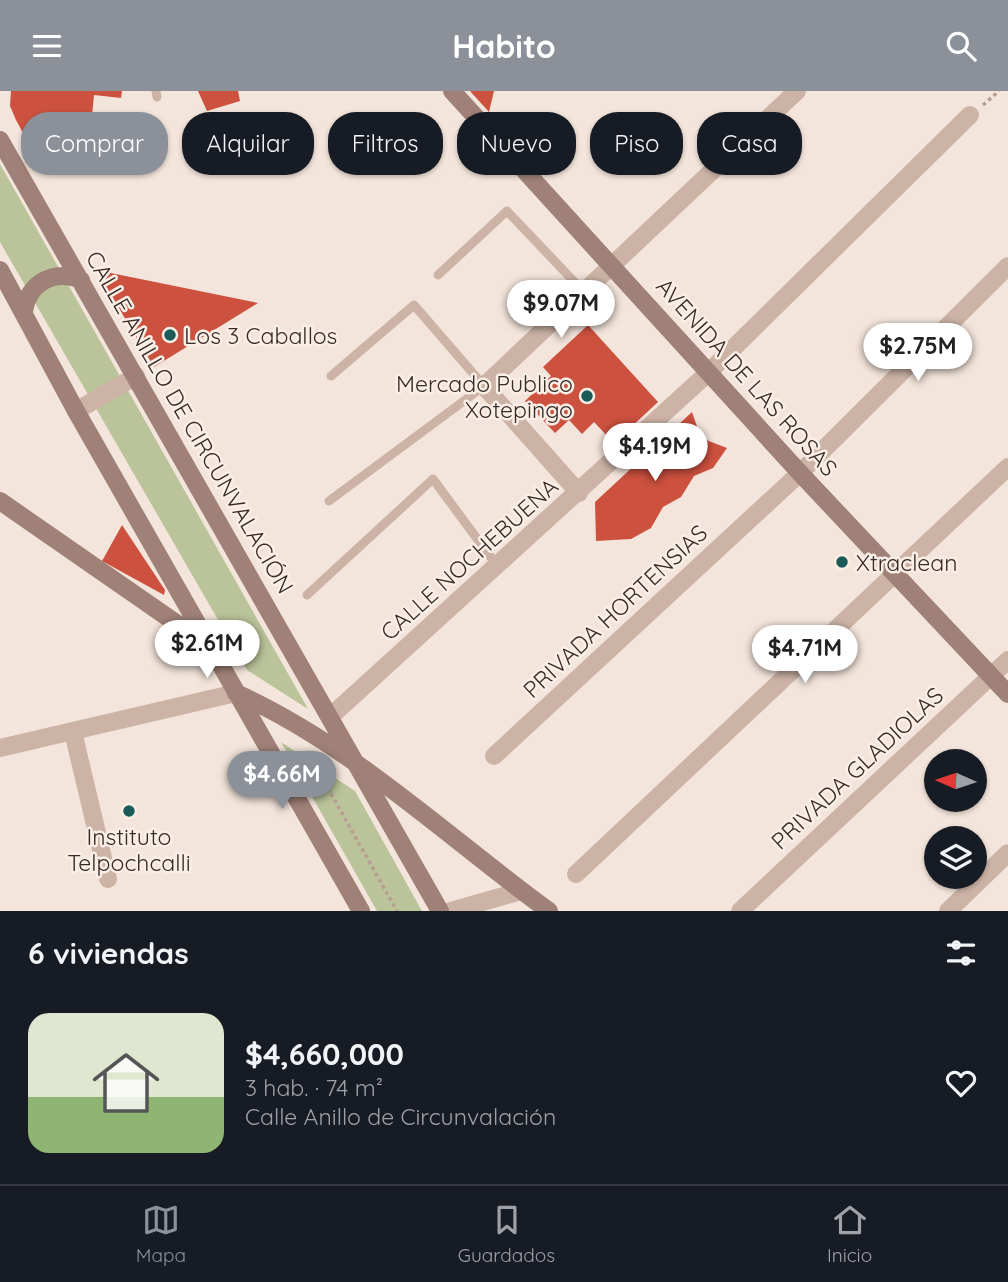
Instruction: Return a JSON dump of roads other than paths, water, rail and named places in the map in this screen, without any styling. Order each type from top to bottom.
[{"type":"street","name":"AVENIDA DE LAS ROSAS","points":[[452,91],[800,473],[1008,694]]},
{"type":"street","points":[[579,493],[484,386],[797,91]]},
{"type":"street","name":"CALLE NOCHEBUENA","points":[[331,716],[498,567],[708,373],[970,115]]},
{"type":"street","name":"CALLE ANILLO DE CIRCUNVALACIÓN","points":[[0,140],[440,911]]},
{"type":"street","name":"PRIVADA HORTENSIAS","points":[[494,756],[800,473],[1008,266]]},
{"type":"street","points":[[0,270],[76,411],[361,911]]},
{"type":"street","points":[[24,311],[29,295],[46,279],[63,275],[81,280]]},
{"type":"street","points":[[76,411],[136,376]]},
{"type":"street","points":[[576,874],[1008,467]]},
{"type":"street","points":[[0,501],[212,648]]},
{"type":"street","name":"PRIVADA GLADIOLAS","points":[[740,911],[1008,660]]},
{"type":"street","points":[[0,748],[236,693],[287,716],[351,758],[549,911]]},
{"type":"street","points":[[73,732],[108,879]]},
{"type":"street","points":[[948,911],[1008,853]]},
{"type":"street","points":[[451,911],[521,891]]},
{"type":"lane","points":[[438,275],[507,211],[584,292]]},
{"type":"lane","points":[[329,501],[484,386],[414,305],[331,376]]},
{"type":"lane","points":[[307,595],[433,479],[498,567]]},
{"type":"place","name":"Los 3 Caballos","points":[[170,335]]},
{"type":"place","name":"Mercado Publico Xotepingo","points":[[587,396]]},
{"type":"place","name":"Xtraclean","points":[[842,562]]},
{"type":"place","name":"Instituto Telpochcalli","points":[[129,811]]}]
